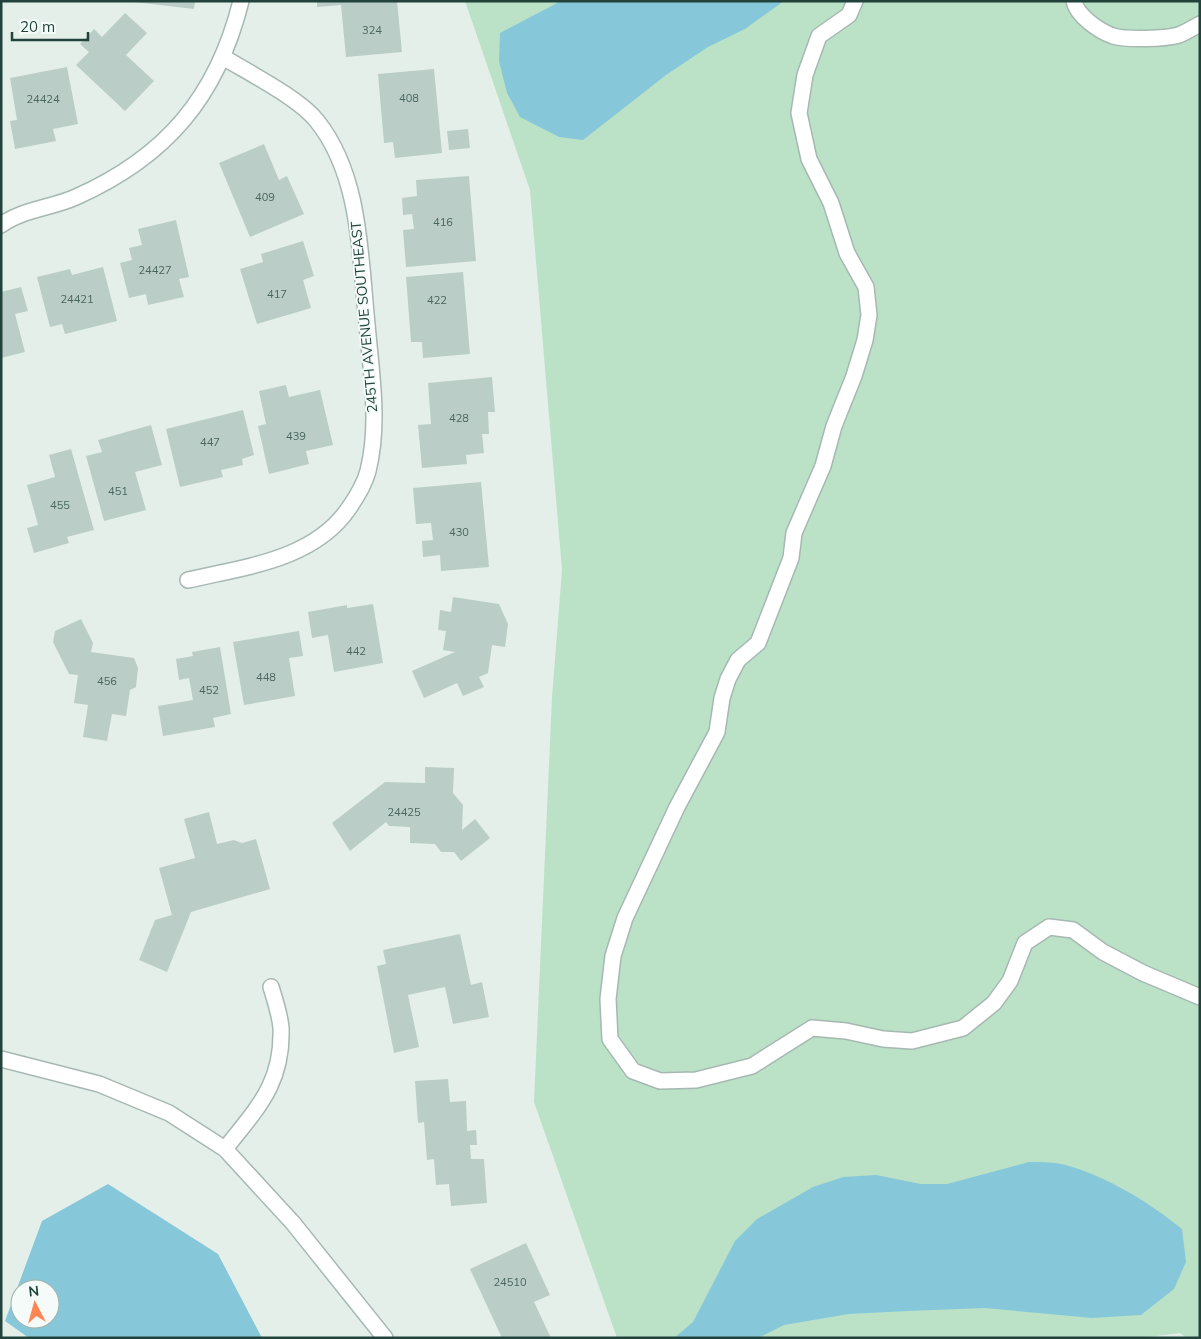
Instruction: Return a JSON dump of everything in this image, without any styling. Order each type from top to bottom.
[{"type":"street","points":[[5,219],[67,201],[108,183],[135,166],[166,138],[196,105],[223,57],[241,1]]},
{"type":"street","points":[[855,1],[849,15],[819,36],[805,75],[799,114],[809,159],[831,203],[847,253],[866,287],[870,315],[865,340],[854,376],[834,426],[823,466],[794,533],[792,558],[758,642],[738,660],[728,679],[722,698],[717,732],[686,790],[625,918],[612,956],[608,999],[610,1039],[633,1071],[660,1081],[669,1081],[696,1080],[752,1066],[812,1028],[846,1031],[883,1039],[912,1041],[963,1028],[994,1003],[1010,981],[1025,943],[1049,927],[1073,930],[1103,952],[1142,973],[1200,996]]},
{"type":"street","points":[[1074,1],[1075,7],[1091,24],[1114,36],[1151,38],[1179,35],[1200,24]]},
{"type":"street","name":"245TH AVENUE SOUTHEAST","points":[[188,580],[271,561],[300,550],[327,531],[349,508],[368,472],[374,422],[357,226],[337,154],[316,120],[286,96],[223,57]]},
{"type":"street","points":[[225,1149],[266,1098],[279,1066],[281,1026],[272,987]]},
{"type":"street","points":[[1,1059],[100,1084],[170,1113],[225,1149],[293,1223],[385,1338]]},
{"type":"green space","points":[[465,1],[1200,1],[1200,1338],[1187,1338],[1180,1333],[1141,1338],[617,1338],[534,1102],[552,697],[562,570],[530,190]]},
{"type":"water","points":[[561,1],[784,1],[745,29],[708,47],[666,75],[583,140],[559,137],[520,117],[507,93],[499,61],[500,33]]},
{"type":"water","points":[[1029,1162],[1056,1163],[1106,1180],[1139,1198],[1182,1229],[1186,1262],[1174,1289],[1141,1315],[1092,1318],[985,1308],[908,1311],[849,1314],[784,1325],[758,1338],[674,1338],[693,1322],[735,1241],[757,1219],[813,1187],[843,1177],[876,1175],[921,1184],[947,1184]]},
{"type":"water","points":[[108,1184],[218,1254],[262,1338],[29,1338],[16,1329],[60,1329],[60,1279],[21,1279],[42,1221]]},
{"type":"water","points":[[10,1307],[10,1325],[5,1321]]},
{"type":"building","points":[[126,1],[195,1],[194,9]]},
{"type":"building","points":[[317,1],[397,1],[402,52],[346,57],[341,5],[317,7]]},
{"type":"building","points":[[125,13],[147,33],[126,55],[154,81],[125,111],[76,65],[89,52],[80,44],[94,29],[102,37]]},
{"type":"building","points":[[67,67],[78,124],[53,129],[56,141],[15,149],[10,121],[17,120],[10,78]]},
{"type":"building","points":[[434,69],[442,153],[395,158],[393,142],[384,143],[378,74]]},
{"type":"building","points":[[468,129],[470,148],[449,150],[447,131]]},
{"type":"building","points":[[264,144],[279,180],[287,176],[304,214],[250,237],[219,163]]},
{"type":"building","points":[[469,176],[476,261],[406,267],[403,230],[414,229],[412,214],[403,215],[402,198],[417,196],[416,180]]},
{"type":"building","points":[[176,220],[189,277],[179,279],[184,297],[148,305],[146,294],[129,298],[120,263],[132,260],[129,248],[142,245],[138,229]]},
{"type":"building","points":[[303,241],[314,276],[303,280],[311,308],[257,324],[240,269],[263,262],[261,254]]},
{"type":"building","points":[[103,267],[117,321],[65,334],[62,324],[50,327],[37,277],[70,269],[72,275]]},
{"type":"building","points":[[463,272],[470,354],[423,358],[422,342],[411,342],[406,277]]},
{"type":"building","points":[[21,287],[28,311],[15,314],[25,352],[1,358],[1,292]]},
{"type":"building","points":[[492,377],[495,412],[488,412],[489,434],[482,434],[484,453],[466,455],[467,464],[422,468],[418,425],[431,424],[428,383]]},
{"type":"building","points":[[286,385],[289,397],[320,390],[333,445],[306,451],[309,464],[269,474],[258,426],[266,424],[259,391]]},
{"type":"building","points":[[243,410],[254,455],[242,459],[243,465],[221,470],[223,477],[180,487],[166,429]]},
{"type":"building","points":[[151,425],[162,465],[135,472],[146,510],[104,521],[86,456],[102,452],[98,440]]},
{"type":"building","points":[[71,449],[94,530],[67,537],[69,543],[34,553],[27,528],[38,525],[27,485],[55,477],[49,455]]},
{"type":"building","points":[[481,482],[489,567],[441,571],[440,555],[423,557],[422,541],[433,540],[431,523],[416,524],[413,488]]},
{"type":"building","points":[[453,597],[499,604],[508,624],[505,647],[492,645],[488,673],[479,677],[484,687],[463,696],[457,683],[424,698],[412,671],[455,652],[443,650],[446,631],[438,630],[440,610],[451,612]]},
{"type":"building","points":[[373,604],[383,663],[334,672],[328,635],[312,638],[308,612],[347,605],[347,608]]},
{"type":"building","points":[[81,619],[93,643],[91,652],[134,658],[138,668],[136,687],[130,690],[126,716],[112,714],[107,741],[83,737],[88,705],[74,703],[78,675],[69,674],[53,642],[55,631]]},
{"type":"building","points":[[299,631],[303,656],[289,658],[295,696],[244,705],[233,642]]},
{"type":"building","points":[[220,647],[231,714],[213,718],[215,727],[163,736],[158,706],[193,700],[189,678],[179,680],[176,659],[193,656],[192,652]]},
{"type":"building","points":[[425,767],[454,768],[453,793],[463,805],[462,830],[475,819],[490,838],[461,861],[454,852],[441,852],[435,844],[410,843],[410,827],[389,826],[386,822],[350,851],[332,823],[385,782],[425,783]]},
{"type":"building","points":[[209,812],[217,844],[234,840],[242,843],[256,839],[270,889],[191,912],[167,972],[139,960],[155,920],[172,915],[159,868],[195,858],[184,819]]},
{"type":"building","points":[[460,934],[471,985],[482,982],[489,1017],[453,1024],[445,987],[408,995],[419,1047],[394,1053],[377,966],[386,964],[383,950]]},
{"type":"building","points":[[448,1079],[450,1102],[466,1101],[467,1131],[476,1130],[477,1145],[470,1145],[471,1159],[484,1159],[487,1203],[451,1206],[449,1184],[436,1185],[434,1159],[427,1160],[424,1122],[418,1123],[415,1081]]},
{"type":"building","points":[[526,1243],[550,1295],[534,1302],[551,1338],[502,1338],[470,1269]]}]
